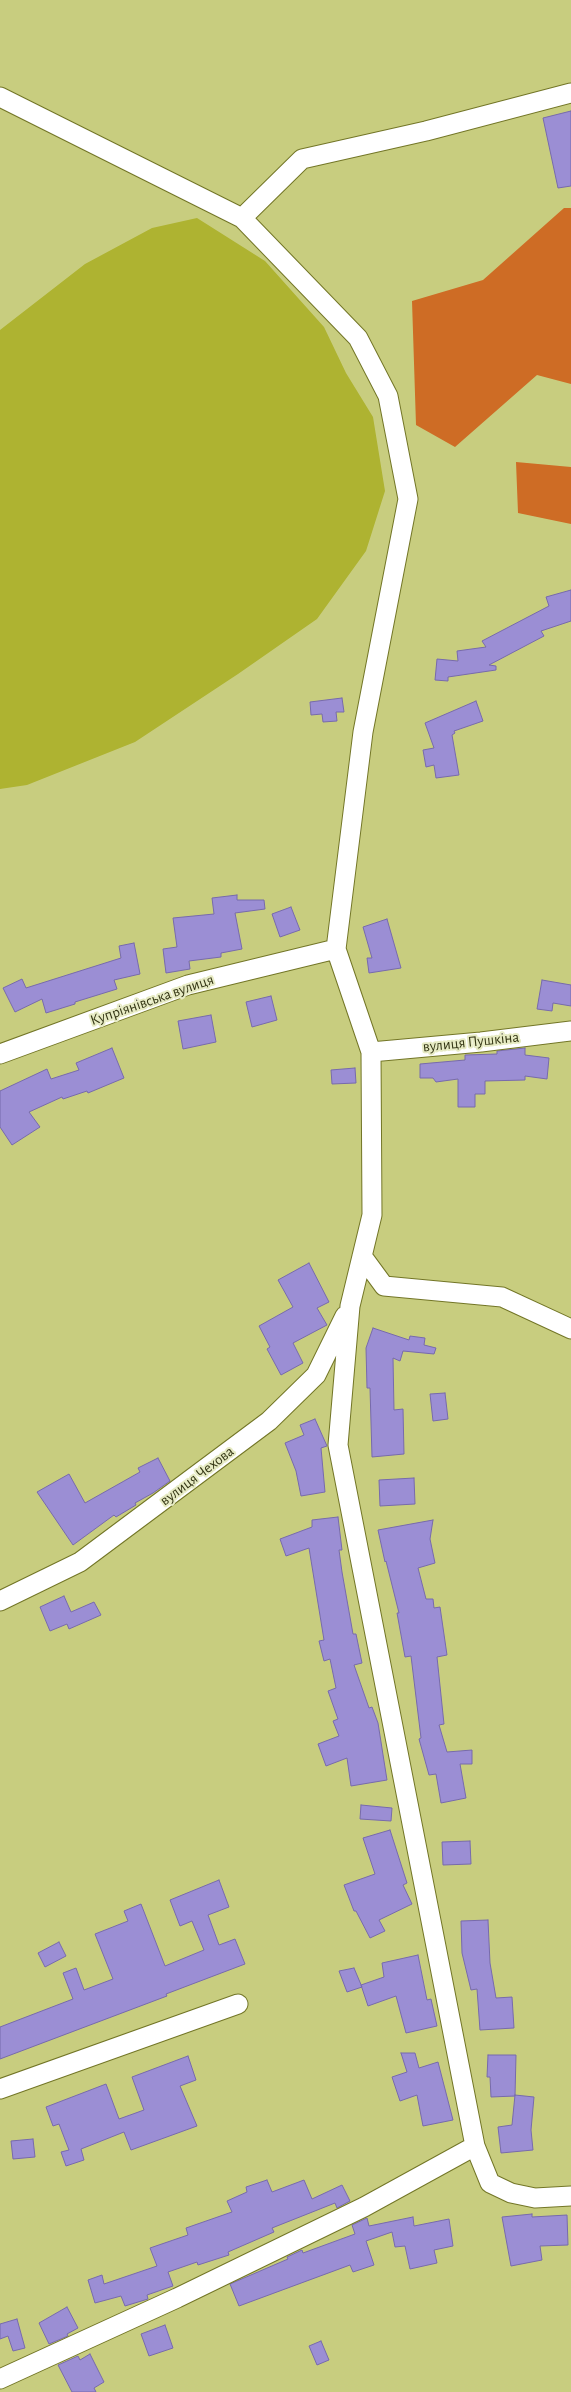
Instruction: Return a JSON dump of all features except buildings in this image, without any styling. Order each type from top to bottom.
[{"type":"street","points":[[242,218],[302,159],[426,132],[571,93]]},
{"type":"street","points":[[0,97],[242,218],[358,338],[388,396],[408,499],[363,732],[336,949],[371,1052],[372,1215],[350,1306],[338,1445],[475,2146],[490,2183],[511,2193],[534,2198],[571,2196]]},
{"type":"street","name":"Купріянівська вулиця","points":[[0,1054],[188,985],[336,949]]},
{"type":"street","name":"вулиця Пушкіна","points":[[371,1052],[481,1042],[571,1030]]},
{"type":"street","points":[[362,1256],[384,1286],[502,1297],[571,1329]]},
{"type":"street","name":"вулиця Чехова","points":[[0,1601],[80,1562],[270,1420],[316,1375],[350,1306]]},
{"type":"street","points":[[0,2089],[238,2004]]},
{"type":"street","points":[[0,2379],[177,2298],[355,2212],[475,2146]]},
{"type":"shaded area","points":[[564,208],[571,208],[571,384],[537,375],[455,447],[416,425],[412,301],[483,280]]},
{"type":"shaded area","points":[[197,218],[265,261],[324,327],[346,373],[373,417],[385,491],[366,551],[317,619],[135,742],[27,785],[0,789],[0,330],[85,264],[152,228]]},
{"type":"shaded area","points":[[516,462],[571,467],[571,524],[518,513]]}]
